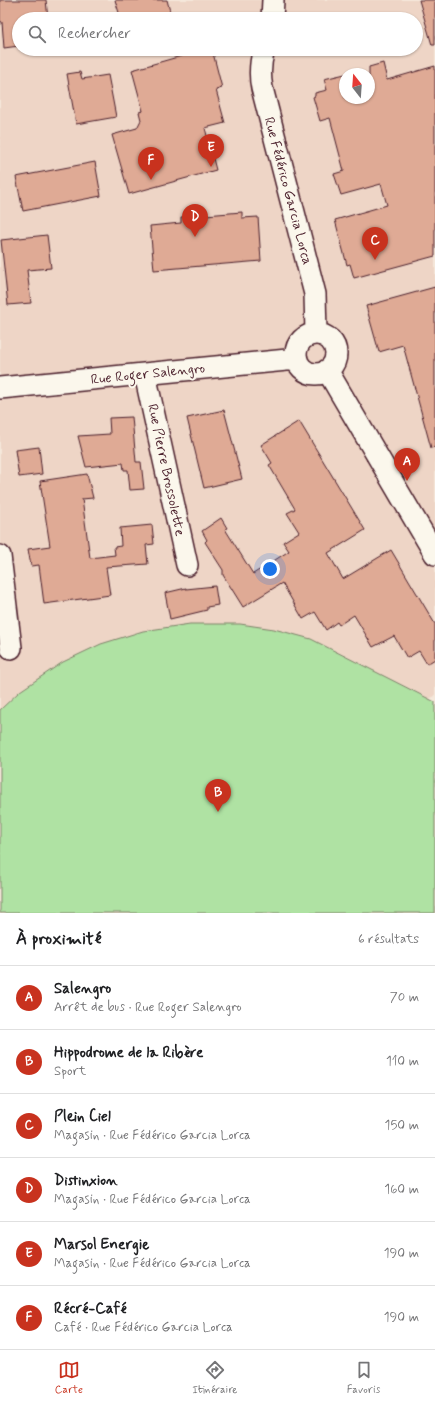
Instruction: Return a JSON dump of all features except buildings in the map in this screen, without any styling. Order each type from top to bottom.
[{"type":"street","points":[[272,12],[273,0]]},
{"type":"street","name":"Rue Fédérico Garcia Lorca","points":[[262,56],[260,61],[260,77],[262,88],[315,294],[316,333]]},
{"type":"street","points":[[316,333],[323,334],[333,342],[337,354],[332,366],[322,373],[309,372],[299,365],[297,359],[297,347],[300,341],[310,334],[316,333]]},
{"type":"street","name":"Rue Roger Salengro","points":[[0,388],[297,359]]},
{"type":"street","points":[[327,370],[435,554]]},
{"type":"street","name":"Rue Pierre Brossolette","points":[[145,374],[187,565]]},
{"type":"street","points":[[0,556],[11,648]]},
{"type":"shaded area","points":[[0,0],[435,0],[435,696],[429,699],[311,639],[274,629],[240,624],[190,624],[143,631],[101,644],[63,662],[20,691],[0,710]]},
{"type":"green space","points":[[190,624],[240,624],[274,629],[311,639],[435,702],[435,913],[0,913],[0,710],[20,691],[63,662],[101,644],[143,631]]},
{"type":"place","name":"Marsol Energie","points":[[211,167]]},
{"type":"place","name":"Récré-Café","points":[[151,180]]},
{"type":"place","name":"Distinxion","points":[[195,237]]},
{"type":"place","name":"Plein Ciel","points":[[375,260]]},
{"type":"place","name":"Salengro","points":[[407,481]]},
{"type":"place","name":"Hippodrome de la Ribère","points":[[218,812]]}]
